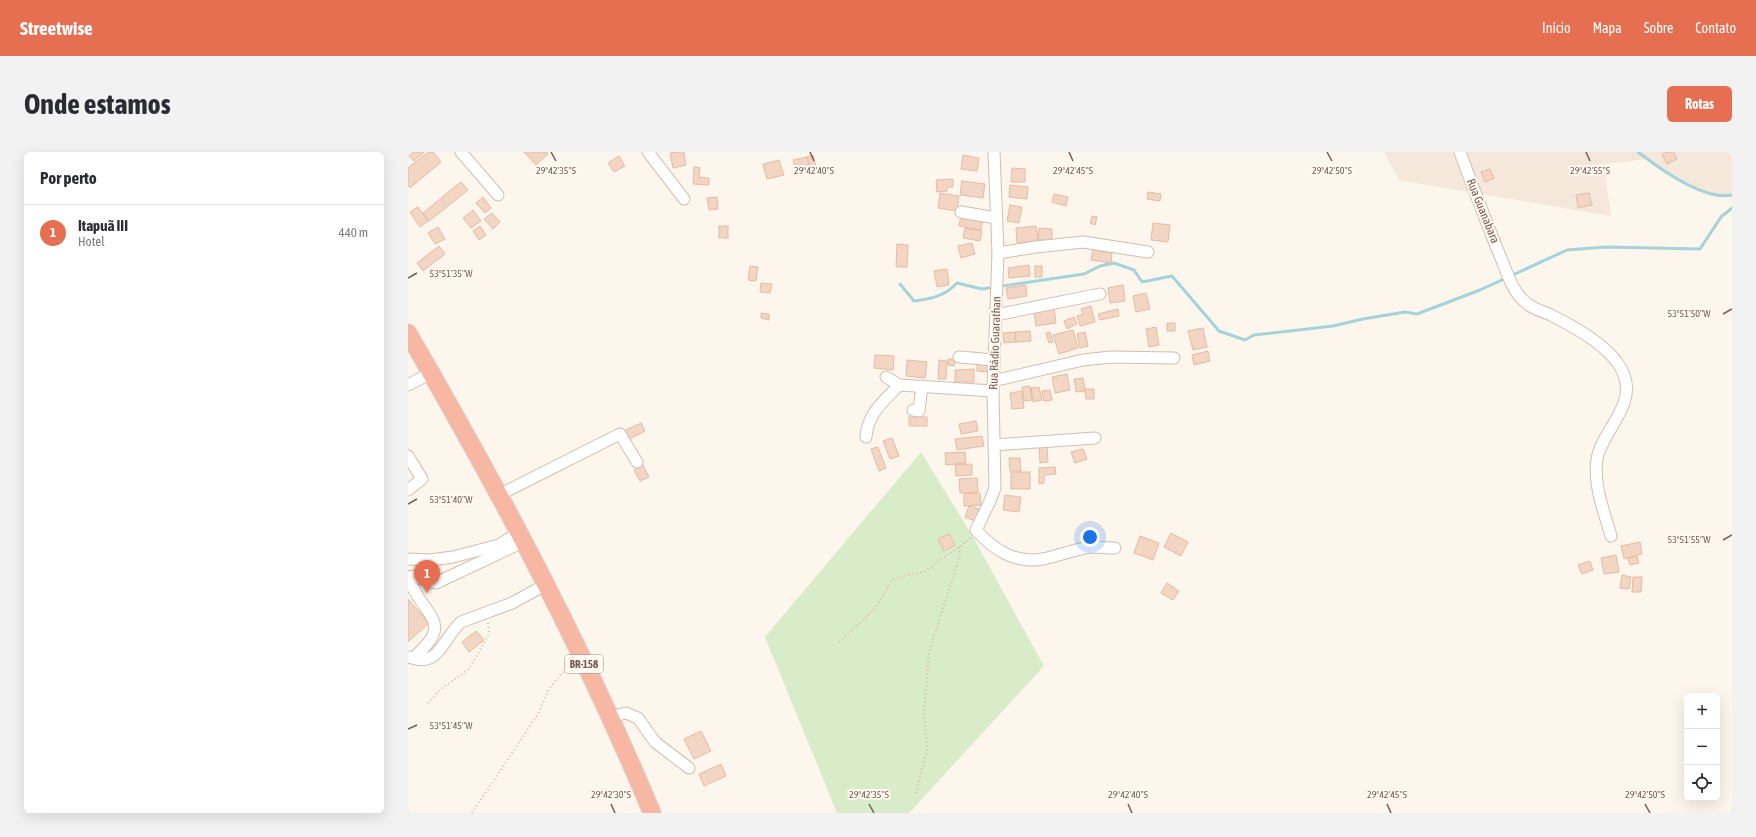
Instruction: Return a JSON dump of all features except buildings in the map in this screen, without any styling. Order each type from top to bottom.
[{"type":"highway","name":"BR-158","points":[[408,333],[499,496],[545,586],[581,657],[652,813]]},
{"type":"street","points":[[461,152],[498,195]]},
{"type":"street","points":[[648,152],[684,199]]},
{"type":"street","name":"Rua Rádio Guarathan","points":[[976,530],[995,488],[993,386],[998,253],[994,152]]},
{"type":"street","name":"Rua Guanabara","points":[[1460,152],[1506,270],[1522,299],[1532,307],[1558,319],[1588,336],[1607,352],[1620,367],[1624,375],[1627,384],[1626,398],[1622,409],[1601,446],[1596,468],[1596,484],[1610,536]]},
{"type":"street","points":[[961,212],[996,218]]},
{"type":"street","points":[[998,253],[1083,242],[1148,252]]},
{"type":"street","points":[[996,315],[1100,294]]},
{"type":"street","points":[[959,357],[994,360]]},
{"type":"street","points":[[886,377],[899,385],[993,386],[1083,360],[1111,357],[1174,358]]},
{"type":"street","points":[[408,384],[431,373]]},
{"type":"street","points":[[866,437],[867,425],[872,414],[899,385]]},
{"type":"street","points":[[912,410],[918,411],[922,386]]},
{"type":"street","points":[[499,496],[620,434],[637,462]]},
{"type":"street","points":[[994,445],[1003,446],[1094,438]]},
{"type":"street","points":[[408,456],[422,479],[408,490]]},
{"type":"street","points":[[976,530],[1006,556],[1018,558],[1042,559],[1091,547],[1115,548]]},
{"type":"street","points":[[408,559],[430,560],[453,557],[499,545],[520,537]]},
{"type":"street","points":[[410,658],[428,646],[434,636],[435,626],[430,614],[414,593],[410,582],[412,576],[436,583],[520,537]]},
{"type":"street","points":[[410,658],[423,661],[430,659],[438,652],[454,628],[461,622],[512,603],[545,586]]},
{"type":"street","points":[[609,717],[626,713],[638,718],[655,742],[689,768]]},
{"type":"path","points":[[839,642],[874,610],[893,580],[925,571],[973,537],[976,530]]},
{"type":"path","points":[[916,792],[927,750],[924,714],[929,652],[960,554],[959,546]]},
{"type":"path","points":[[428,702],[441,689],[469,670],[489,634],[488,613]]},
{"type":"path","points":[[472,813],[538,714],[549,689],[561,674],[581,657]]},
{"type":"shaded area","points":[[1384,152],[1732,152],[1732,195],[1724,197],[1690,187],[1648,159],[1604,164],[1611,216],[1399,180]]},
{"type":"green space","points":[[921,452],[973,537],[1044,666],[909,813],[837,813],[765,637]]},
{"type":"waterway","points":[[1638,152],[1670,175],[1696,189],[1721,196],[1732,195]]},
{"type":"waterway","points":[[900,284],[914,301],[943,294],[957,283],[982,289],[1084,274],[1100,266],[1114,263],[1134,270],[1142,282],[1172,276],[1219,331],[1245,340],[1254,335],[1333,326],[1405,312],[1417,314],[1480,290],[1567,250],[1606,247],[1700,249],[1721,217],[1732,208]]},
{"type":"place","name":"Itapuã III","points":[[427,593]]}]
